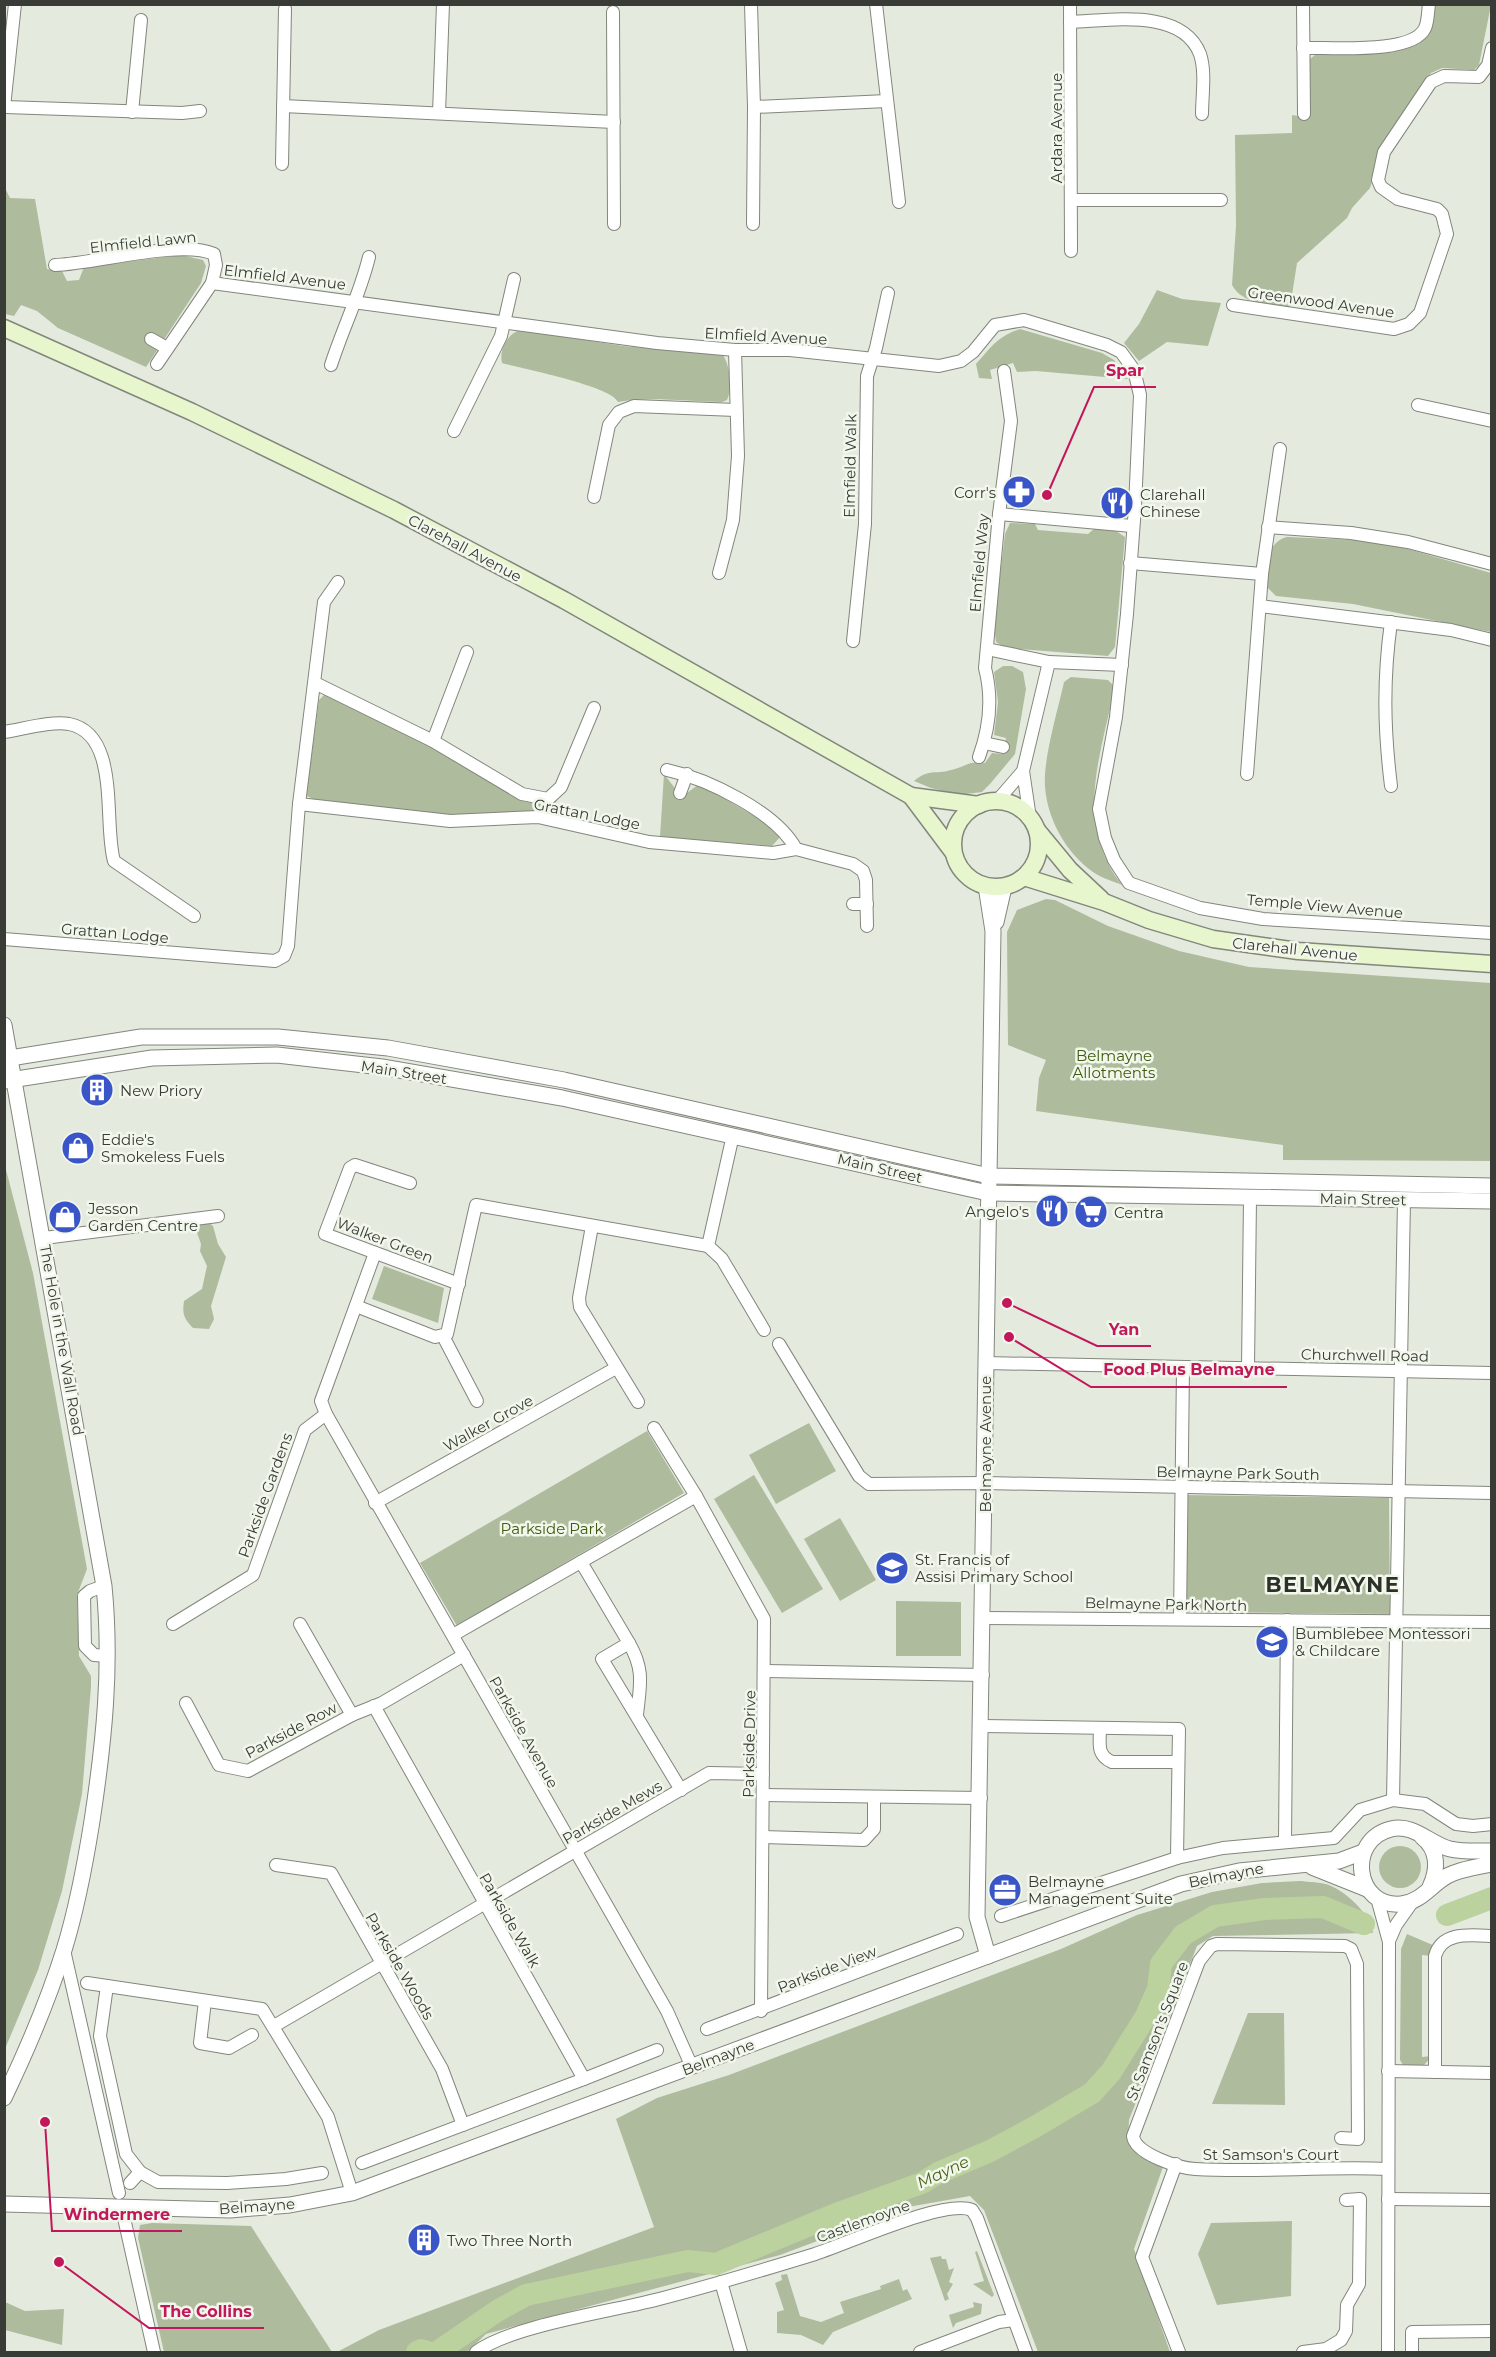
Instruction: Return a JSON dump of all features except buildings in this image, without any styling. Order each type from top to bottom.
[{"type":"main road","name":"Clarehall Avenue","points":[[4,328],[192,412],[394,510],[564,600],[911,796],[979,805]]},
{"type":"main road","name":"Clarehall Avenue","points":[[911,796],[953,852]]},
{"type":"main road","points":[[997,801],[1020,809],[1033,824],[1037,855],[1024,877],[1004,887],[986,886],[973,881],[962,872],[953,852],[956,827],[964,815],[979,805],[997,801]]},
{"type":"main road","name":"Clarehall Avenue","points":[[1033,824],[1070,870],[1104,902]]},
{"type":"main road","name":"Clarehall Avenue","points":[[1024,877],[1104,902],[1149,920],[1213,939],[1248,946],[1491,964]]},
{"type":"street","points":[[15,4],[5,107],[132,112],[200,111]]},
{"type":"street","points":[[439,113],[443,4]]},
{"type":"street","points":[[751,4],[754,107],[753,224]]},
{"type":"street","points":[[876,4],[899,202]]},
{"type":"street","name":"Ardara Avenue","points":[[1070,4],[1071,251]]},
{"type":"street","points":[[1303,4],[1304,114]]},
{"type":"street","points":[[1303,48],[1389,46],[1411,41],[1425,29],[1430,4]]},
{"type":"street","points":[[282,164],[285,9]]},
{"type":"street","points":[[613,12],[614,224]]},
{"type":"street","points":[[132,112],[141,20]]},
{"type":"street","points":[[1070,22],[1154,21],[1184,33],[1193,42],[1201,61],[1202,114]]},
{"type":"street","name":"Greenwood Avenue","points":[[1233,305],[1394,329],[1408,324],[1420,313],[1447,234],[1446,224],[1437,209],[1398,199],[1381,187],[1378,180],[1384,152],[1431,82],[1444,76],[1479,77],[1488,65],[1491,48]]},
{"type":"street","points":[[754,107],[887,101]]},
{"type":"street","points":[[283,106],[614,122]]},
{"type":"street","points":[[1071,200],[1221,200]]},
{"type":"street","name":"Elmfield Lawn","points":[[55,265],[73,270],[175,250],[204,249],[214,254],[216,265],[212,283]]},
{"type":"street","points":[[331,365],[356,300],[369,257]]},
{"type":"street","points":[[454,431],[506,322],[514,279]]},
{"type":"street","points":[[158,364],[212,283]]},
{"type":"street","name":"Elmfield Avenue","points":[[212,283],[356,300],[657,343],[735,350],[790,350],[939,366],[961,361],[973,352],[995,325],[1024,320],[1107,345],[1121,352],[1134,370],[1140,395],[1132,525]]},
{"type":"street","name":"Elmfield Walk","points":[[854,641],[865,524],[867,376],[888,293]]},
{"type":"street","points":[[151,339],[167,348]]},
{"type":"street","points":[[719,573],[733,520],[738,456],[735,350]]},
{"type":"street","name":"Elmfield Way","points":[[979,757],[984,742],[991,693],[985,668],[999,514],[1011,421],[1004,371]]},
{"type":"street","points":[[1418,405],[1491,421]]},
{"type":"street","points":[[594,497],[609,425],[619,412],[634,406],[736,410]]},
{"type":"street","points":[[1247,774],[1262,574],[1280,449]]},
{"type":"street","points":[[999,514],[1132,525]]},
{"type":"street","name":"Temple View Avenue","points":[[1132,525],[1122,665],[1099,809],[1105,838],[1114,860],[1129,883],[1200,908],[1263,919],[1491,933]]},
{"type":"street","points":[[1268,527],[1351,533],[1397,540],[1491,564]]},
{"type":"street","points":[[1130,564],[1262,574]]},
{"type":"street","name":"Grattan Lodge","points":[[4,939],[274,961],[284,956],[288,946],[299,804],[324,602],[338,582]]},
{"type":"street","points":[[1260,606],[1451,630],[1491,640]]},
{"type":"street","points":[[1390,786],[1384,728],[1384,670],[1391,622]]},
{"type":"street","points":[[987,649],[1048,662],[1122,665]]},
{"type":"street","points":[[433,741],[467,652]]},
{"type":"street","points":[[1033,824],[1023,771],[1048,662]]},
{"type":"street","name":"Grattan Lodge","points":[[315,683],[433,741],[522,794],[548,799],[561,787],[594,708]]},
{"type":"street","points":[[4,732],[62,724],[85,731],[98,745],[106,767],[110,848],[114,861],[194,916]]},
{"type":"street","points":[[984,742],[1003,747]]},
{"type":"street","points":[[667,770],[706,781],[769,819],[790,838],[796,849]]},
{"type":"street","points":[[997,801],[1023,771]]},
{"type":"street","points":[[680,793],[687,774]]},
{"type":"street","name":"Grattan Lodge","points":[[299,804],[450,821],[538,817],[650,842],[773,853],[796,849],[853,864],[863,872],[867,926]]},
{"type":"street","name":"Belmayne Avenue","points":[[986,886],[993,931],[985,1364],[984,1618],[977,1917],[988,1956]]},
{"type":"street","name":"Belmayne Avenue","points":[[993,931],[1004,887]]},
{"type":"street","points":[[853,904],[867,904]]},
{"type":"street","name":"The Hole in the Wall Road","points":[[4,1025],[8,1080],[44,1238],[104,1586],[108,1656],[103,1750],[82,1881],[64,1950],[30,2042],[4,2098]]},
{"type":"street","name":"Main Street","points":[[7,1059],[141,1037],[278,1037],[388,1048],[574,1082],[989,1176],[1491,1186]]},
{"type":"street","points":[[277,1055],[278,1037]]},
{"type":"street","name":"Main Street","points":[[8,1080],[152,1059],[277,1055],[382,1067],[562,1098],[988,1193],[1491,1201]]},
{"type":"street","points":[[708,1246],[733,1135]]},
{"type":"street","name":"Walker Green","points":[[410,1183],[358,1164],[350,1168],[325,1234],[459,1284]]},
{"type":"street","points":[[1248,1368],[1250,1198]]},
{"type":"street","points":[[1393,1800],[1404,1200]]},
{"type":"street","points":[[356,1306],[435,1337],[443,1336],[449,1330],[476,1205],[708,1246],[722,1259],[765,1330]]},
{"type":"street","points":[[44,1238],[218,1216]]},
{"type":"street","points":[[592,1226],[579,1298],[580,1308],[638,1401]]},
{"type":"street","points":[[326,1414],[321,1401],[375,1253]]},
{"type":"street","points":[[443,1336],[477,1401]]},
{"type":"street","name":"Belmayne Park South","points":[[779,1344],[860,1476],[869,1484],[985,1483],[1491,1492]]},
{"type":"street","name":"Churchwell Road","points":[[985,1364],[1491,1373]]},
{"type":"street","points":[[1180,1619],[1183,1367]]},
{"type":"street","name":"Walker Grove","points":[[375,1503],[616,1368]]},
{"type":"street","name":"Parkside Avenue","points":[[326,1414],[667,2011],[692,2067]]},
{"type":"street","name":"Parkside Gardens","points":[[173,1624],[253,1575],[301,1439],[312,1422],[326,1414]]},
{"type":"street","name":"Parkside Drive","points":[[654,1428],[696,1496],[764,1619],[761,2011]]},
{"type":"street","points":[[453,1635],[696,1496]]},
{"type":"street","points":[[581,1562],[640,1662],[637,1715]]},
{"type":"street","points":[[104,1586],[84,1596],[85,1646],[94,1655],[108,1656]]},
{"type":"street","name":"Belmayne Park North","points":[[984,1618],[1491,1622]]},
{"type":"street","points":[[1285,1841],[1287,1620]]},
{"type":"street","points":[[300,1624],[352,1714]]},
{"type":"street","points":[[629,1643],[602,1659],[681,1790]]},
{"type":"street","name":"Parkside Row","points":[[186,1703],[219,1765],[248,1771],[352,1714],[374,1706],[464,1655]]},
{"type":"street","points":[[765,1671],[983,1675]]},
{"type":"street","name":"Parkside Walk","points":[[374,1706],[584,2079]]},
{"type":"street","points":[[982,1726],[1179,1729],[1177,1858]]},
{"type":"street","points":[[1100,1728],[1100,1752],[1104,1758],[1112,1762],[1178,1762]]},
{"type":"street","name":"Parkside Mews","points":[[276,2029],[380,1964],[709,1773],[764,1774]]},
{"type":"street","points":[[763,1795],[981,1798]]},
{"type":"street","points":[[763,1837],[864,1840],[874,1829],[874,1797]]},
{"type":"street","points":[[1001,1916],[1177,1858],[1223,1848],[1334,1838],[1360,1810],[1393,1800],[1425,1804],[1456,1824],[1473,1826],[1491,1824]]},
{"type":"street","name":"Belmayne","points":[[4,2204],[122,2209],[230,2210],[291,2205],[352,2193],[1181,1884],[1248,1869],[1306,1866],[1339,1861],[1363,1852],[1370,1840],[1392,1828],[1418,1833],[1449,1849],[1491,1851]]},
{"type":"street","points":[[1418,1833],[1431,1846],[1437,1864],[1430,1887]]},
{"type":"street","points":[[1363,1852],[1362,1877],[1372,1893],[1389,1942],[1388,2352]]},
{"type":"street","points":[[1389,1942],[1396,1925],[1413,1901],[1430,1887],[1448,1875],[1491,1864]]},
{"type":"street","name":"Parkside Woods","points":[[276,1865],[330,1873],[441,2069],[463,2125]]},
{"type":"street","name":"Belmayne","points":[[1306,1866],[1333,1874],[1400,1905],[1413,1901]]},
{"type":"street","name":"Parkside View","points":[[707,2029],[761,2011],[957,1935]]},
{"type":"street","points":[[1435,2072],[1438,1946],[1447,1939],[1463,1936],[1491,1936]]},
{"type":"street","name":"St Samson's Square","points":[[1176,2164],[1144,2152],[1133,2140],[1133,2136],[1199,1961],[1211,1946],[1217,1944],[1345,1946],[1351,1949],[1357,1964],[1358,2139],[1341,2139]]},
{"type":"street","points":[[64,1950],[119,2193]]},
{"type":"street","points":[[87,1983],[262,2009],[328,2117],[352,2193]]},
{"type":"street","points":[[107,1986],[100,2036],[126,2154],[140,2172],[158,2182],[227,2183],[286,2179],[322,2173]]},
{"type":"street","points":[[206,2001],[200,2043],[229,2048],[252,2035]]},
{"type":"street","points":[[362,2163],[657,2050]]},
{"type":"street","points":[[1388,2072],[1491,2073]]},
{"type":"street","points":[[1176,2164],[1142,2257],[1179,2352]]},
{"type":"street","name":"St Samson's Court","points":[[1176,2164],[1193,2169],[1388,2169]]},
{"type":"street","points":[[130,2182],[140,2172]]},
{"type":"street","points":[[1303,2352],[1326,2349],[1341,2340],[1346,2331],[1347,2305],[1359,2284],[1360,2199],[1346,2200]]},
{"type":"street","points":[[1388,2199],[1491,2200]]},
{"type":"street","name":"Castlemoyne","points":[[476,2352],[509,2336],[721,2282],[814,2255],[907,2221],[948,2209],[965,2207],[972,2210],[977,2218],[1026,2352]]},
{"type":"street","points":[[122,2209],[154,2352]]},
{"type":"street","points":[[721,2282],[741,2352]]},
{"type":"street","points":[[920,2352],[999,2322],[1014,2320]]},
{"type":"street","points":[[1412,2352],[1412,2332],[1491,2331]]},
{"type":"green space","points":[[1433,5],[1491,5],[1479,65],[1474,70],[1442,68],[1431,73],[1384,146],[1370,188],[1352,208],[1347,218],[1297,263],[1290,308],[1250,300],[1237,292],[1232,285],[1236,226],[1235,135],[1292,133],[1292,115],[1310,118],[1310,59],[1331,42],[1383,44],[1410,40]]},
{"type":"green space","points":[[4,186],[10,198],[35,199],[47,269],[62,271],[67,281],[79,280],[84,267],[181,255],[203,260],[206,266],[201,283],[146,367],[58,328],[37,311],[21,305],[14,316],[5,314]]},
{"type":"green space","points":[[1157,290],[1182,299],[1221,303],[1208,346],[1167,342],[1139,361],[1124,343],[1139,324]]},
{"type":"green space","points":[[1020,329],[1102,353],[1114,360],[1128,379],[1036,371],[1017,372],[1013,363],[990,370],[992,379],[979,378],[976,364],[1000,339]]},
{"type":"green space","points":[[520,330],[623,346],[723,355],[730,377],[729,395],[727,400],[722,402],[656,399],[618,402],[612,396],[584,384],[502,363],[505,343],[511,335]]},
{"type":"green space","points":[[1010,523],[1035,524],[1038,530],[1088,534],[1094,529],[1116,531],[1125,537],[1115,647],[1108,656],[1006,648],[996,642],[994,626],[1005,534]]},
{"type":"green space","points":[[1287,537],[1355,540],[1401,547],[1491,573],[1491,632],[1353,604],[1276,596],[1267,587],[1269,557],[1275,544]]},
{"type":"green space","points":[[1003,666],[1012,666],[1023,672],[1026,689],[1015,754],[982,792],[959,795],[914,781],[928,773],[956,769],[971,763],[985,763],[992,753],[1003,754],[1006,738],[994,735],[998,702],[994,672]]},
{"type":"green space","points":[[1071,677],[1108,680],[1115,687],[1098,764],[1095,814],[1099,838],[1107,862],[1122,885],[1096,874],[1074,855],[1054,823],[1050,811],[1045,786],[1049,749],[1064,682]]},
{"type":"green space","points":[[324,695],[332,695],[425,742],[518,798],[560,794],[552,810],[538,814],[447,815],[313,799],[307,796],[307,790],[319,700]]},
{"type":"green space","points":[[664,774],[677,791],[687,793],[699,784],[763,821],[781,836],[772,846],[660,837]]},
{"type":"green space","name":"Belmayne Allotments","points":[[1046,899],[1055,900],[1108,926],[1179,951],[1249,967],[1491,983],[1491,1161],[1283,1160],[1283,1145],[1036,1111],[1039,1078],[1046,1060],[1008,1045],[1007,932],[1017,910]]},
{"type":"green space","points":[[5,1166],[33,1273],[87,1569],[77,1595],[79,1656],[91,1676],[91,1687],[82,1794],[62,1891],[38,1970],[5,2049]]},
{"type":"green space","points":[[198,1221],[207,1221],[213,1226],[218,1244],[226,1257],[211,1306],[214,1319],[209,1329],[193,1328],[184,1313],[184,1301],[202,1289],[207,1266],[200,1251],[201,1244],[195,1227]]},
{"type":"green space","points":[[384,1266],[444,1288],[438,1323],[372,1299]]},
{"type":"green space","points":[[809,1423],[836,1471],[776,1504],[749,1455]]},
{"type":"green space","name":"Parkside Park","points":[[647,1431],[684,1493],[457,1626],[420,1563]]},
{"type":"green space","points":[[754,1475],[823,1589],[782,1613],[714,1499]]},
{"type":"green space","points":[[1184,1495],[1389,1498],[1390,1614],[1186,1612]]},
{"type":"green space","points":[[840,1518],[876,1580],[840,1601],[804,1539]]},
{"type":"green space","points":[[896,1601],[961,1602],[961,1656],[896,1656]]},
{"type":"green space","points":[[1400,1846],[1415,1852],[1421,1867],[1415,1882],[1400,1888],[1385,1882],[1379,1867],[1385,1852]]},
{"type":"green space","points":[[1300,1881],[1326,1884],[1343,1893],[1357,1904],[1367,1918],[1373,1933],[1213,1936],[1197,1946],[1129,2120],[1128,2143],[1138,2155],[1163,2167],[1134,2249],[1170,2352],[1038,2352],[984,2210],[970,2196],[908,2207],[780,2255],[486,2334],[467,2352],[337,2352],[379,2330],[654,2227],[616,2119],[657,2098],[729,2075],[1061,1949],[1137,1915],[1212,1892],[1262,1883]]},
{"type":"green space","points":[[1407,1934],[1435,1946],[1431,1956],[1422,1955],[1422,2057],[1432,2056],[1424,2065],[1403,2065],[1400,2060],[1401,1949]]},
{"type":"green space","points":[[1248,2013],[1284,2013],[1285,2105],[1212,2104]]},
{"type":"green space","points":[[1292,2221],[1291,2296],[1217,2305],[1198,2254],[1211,2223]]},
{"type":"green space","points":[[152,2223],[251,2226],[332,2352],[164,2352],[138,2238],[140,2225]]},
{"type":"green space","points":[[977,2251],[994,2295],[992,2297],[973,2284],[984,2281],[975,2252]]},
{"type":"green space","points":[[941,2256],[942,2259],[946,2259],[949,2270],[954,2268],[949,2282],[953,2284],[947,2294],[949,2299],[945,2301],[930,2258]]},
{"type":"green space","points":[[787,2274],[800,2316],[821,2322],[844,2313],[840,2302],[881,2289],[880,2286],[899,2279],[903,2291],[907,2289],[912,2299],[833,2332],[823,2345],[801,2335],[777,2333],[777,2312],[784,2310],[775,2283],[782,2280],[781,2275]]},
{"type":"green space","points":[[5,2302],[25,2311],[64,2309],[62,2345],[5,2330]]},
{"type":"green space","points":[[973,2302],[982,2304],[981,2314],[956,2323],[953,2328],[949,2315],[974,2307]]},
{"type":"waterway","name":"Mayne","points":[[1447,1915],[1492,1898]]},
{"type":"waterway","name":"Mayne","points":[[437,2352],[497,2311],[526,2295],[688,2261],[716,2264],[841,2212],[922,2183],[938,2173],[990,2151],[1033,2128],[1092,2093],[1111,2072],[1146,2016],[1158,1989],[1161,1964],[1183,1935],[1215,1916],[1264,1909],[1323,1907],[1364,1924]]},
{"type":"waterway","name":"Mayne","points":[[417,2352],[421,2350],[427,2352]]},
{"type":"place","name":"Corr's","points":[[1019,492]]},
{"type":"place","name":"Spar","points":[[1047,495]]},
{"type":"place","name":"Clarehall Chinese","points":[[1117,503]]},
{"type":"place","name":"New Priory","points":[[97,1090]]},
{"type":"place","name":"Eddie's Smokeless Fuels","points":[[78,1148]]},
{"type":"place","name":"Angelo's","points":[[1052,1211]]},
{"type":"place","name":"Centra","points":[[1091,1212]]},
{"type":"place","name":"Jesson Garden Centre","points":[[65,1217]]},
{"type":"place","name":"Yan","points":[[1007,1303]]},
{"type":"place","name":"Food Plus Belmayne","points":[[1009,1337]]},
{"type":"place","name":"St. Francis of Assisi Primary School","points":[[892,1568]]},
{"type":"place","name":"Bumblebee Montessori & Childcare","points":[[1272,1642]]},
{"type":"place","name":"Belmayne Management Suite","points":[[1005,1890]]},
{"type":"place","name":"Windermere","points":[[45,2122]]},
{"type":"place","name":"Two Three North","points":[[424,2240]]},
{"type":"place","name":"The Collins","points":[[59,2262]]},
{"type":"district","name":"BELMAYNE","points":[[1333,1584]]}]
